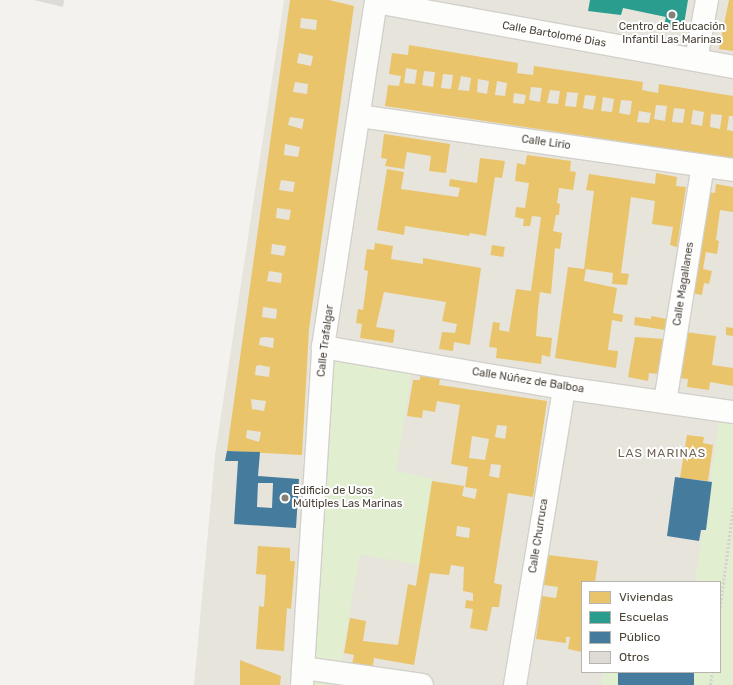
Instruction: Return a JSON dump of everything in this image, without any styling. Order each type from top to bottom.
[{"type":"street","points":[[696,60],[707,0]]},
{"type":"street","name":"Calle Bartolomé Dias","points":[[376,1],[733,67]]},
{"type":"street","name":"Calle Trafalgar","points":[[303,676],[323,347],[376,1]]},
{"type":"street","name":"Calle Lirio","points":[[359,116],[733,170]]},
{"type":"street","name":"Calle Magallanes","points":[[665,402],[703,166]]},
{"type":"street","name":"Calle Núñez de Balboa","points":[[323,347],[564,388],[733,412]]},
{"type":"street","name":"Calle Churruca","points":[[515,685],[564,388]]},
{"type":"street","points":[[303,676],[422,685]]},
{"type":"path","points":[[721,600],[733,508]]},
{"type":"path","points":[[710,685],[712,673]]},
{"type":"shaded area","points":[[284,0],[733,0],[733,685],[194,685],[215,455]]},
{"type":"green space","points":[[323,347],[413,363],[396,471],[434,479],[424,566],[360,554],[337,685],[302,685]]},
{"type":"green space","points":[[721,410],[733,412],[733,685],[601,685],[603,673],[721,673],[721,581],[695,581]]},
{"type":"building: Viviendas","points":[[290,0],[329,0],[354,6],[309,329],[302,455],[227,451]],"holes":[[[301,18],[317,20],[316,30],[300,28]],[[299,53],[313,56],[311,66],[297,63]],[[295,82],[308,84],[307,94],[293,92]],[[290,117],[304,119],[302,129],[288,125]],[[285,144],[300,147],[298,157],[284,155]],[[281,180],[295,182],[293,192],[279,190]],[[277,208],[291,210],[289,220],[276,218]],[[272,244],[286,246],[284,256],[271,254]],[[269,271],[282,273],[281,283],[267,281]],[[263,307],[277,309],[276,319],[262,317]],[[260,338],[274,338],[273,348],[259,345]],[[259,365],[270,367],[269,377],[255,375],[256,366]],[[251,399],[266,401],[264,411],[252,409]],[[247,430],[261,432],[259,442],[246,438]]]},
{"type":"building: Viviendas","points":[[729,0],[733,0],[733,51],[719,49]]},
{"type":"building: Viviendas","points":[[409,45],[518,63],[517,73],[533,75],[534,66],[643,82],[642,90],[658,93],[659,84],[733,96],[733,116],[729,116],[727,130],[733,131],[733,158],[385,106],[388,85],[399,86],[401,76],[389,74],[392,53],[408,55]],"holes":[[[406,68],[417,70],[415,84],[404,83]],[[424,71],[435,72],[433,87],[422,85]],[[443,74],[453,75],[451,89],[441,88]],[[461,76],[471,78],[469,91],[458,90]],[[478,79],[489,81],[487,94],[477,92]],[[497,81],[507,83],[505,96],[495,95]],[[531,87],[542,88],[540,102],[529,100]],[[550,90],[560,91],[558,104],[547,103]],[[567,92],[578,93],[576,107],[565,106]],[[514,93],[526,95],[524,104],[513,103]],[[585,95],[596,96],[593,110],[583,108]],[[603,97],[614,99],[612,112],[601,111]],[[621,100],[632,101],[630,115],[619,113]],[[656,105],[667,106],[665,121],[654,119]],[[674,108],[685,109],[683,123],[672,122]],[[693,110],[704,112],[702,126],[691,124]],[[639,111],[651,113],[649,123],[637,122]],[[711,114],[722,115],[720,129],[710,127]]]},
{"type":"building: Viviendas","points":[[384,134],[450,144],[446,173],[429,171],[431,156],[407,152],[404,169],[385,166],[387,159],[381,158]]},
{"type":"building: Viviendas","points":[[527,155],[571,161],[570,171],[576,172],[573,190],[559,188],[557,203],[560,204],[559,215],[556,215],[553,231],[562,233],[560,249],[555,248],[551,294],[540,292],[536,336],[552,338],[550,357],[542,355],[541,364],[496,358],[497,348],[489,347],[493,322],[500,323],[499,330],[509,332],[516,289],[531,291],[541,217],[532,216],[530,226],[523,226],[524,219],[515,217],[516,207],[525,208],[529,183],[515,181],[517,163],[525,165]]},
{"type":"building: Viviendas","points":[[480,158],[505,161],[502,178],[495,177],[486,236],[470,233],[469,236],[405,226],[404,235],[377,230],[387,169],[404,172],[401,189],[458,197],[460,188],[449,186],[450,179],[477,183]]},
{"type":"building: Viviendas","points":[[656,173],[677,177],[676,186],[686,187],[677,247],[670,245],[673,227],[652,224],[655,201],[631,197],[621,273],[629,274],[627,285],[612,284],[613,273],[586,269],[584,281],[617,288],[613,313],[623,315],[622,322],[612,320],[608,350],[618,351],[616,368],[555,358],[568,267],[584,269],[594,191],[586,190],[589,174],[655,184]]},
{"type":"building: Viviendas","points":[[716,184],[733,187],[733,212],[720,210],[716,240],[719,241],[717,254],[706,252],[703,269],[712,271],[709,284],[704,283],[702,295],[691,293],[707,192],[715,193]]},
{"type":"building: Viviendas","points":[[375,243],[393,246],[391,259],[423,264],[423,258],[481,268],[470,345],[454,342],[453,351],[439,349],[442,332],[455,333],[457,324],[442,321],[446,302],[384,292],[376,327],[395,330],[393,343],[360,338],[362,324],[356,323],[358,309],[363,310],[368,271],[364,270],[367,249],[374,250]]},
{"type":"building: Viviendas","points":[[492,245],[505,247],[503,257],[490,255]]},
{"type":"building: Viviendas","points":[[651,316],[667,319],[665,330],[634,325],[635,317],[651,319]]},
{"type":"building: Viviendas","points":[[726,327],[733,328],[733,336],[726,335]]},
{"type":"building: Viviendas","points":[[685,332],[716,336],[712,365],[733,368],[733,386],[710,382],[709,390],[687,387],[688,379],[677,378]]},
{"type":"building: Viviendas","points":[[635,337],[664,339],[659,374],[649,373],[648,381],[628,377]]},
{"type":"building: Viviendas","points":[[420,376],[440,379],[439,385],[547,401],[533,497],[508,493],[494,583],[502,585],[499,607],[492,607],[487,631],[470,628],[473,609],[465,608],[466,600],[473,601],[473,593],[463,591],[464,567],[451,565],[449,575],[430,573],[414,665],[374,658],[373,667],[352,664],[354,655],[344,653],[350,618],[366,621],[363,641],[398,645],[408,584],[416,586],[432,481],[464,486],[462,496],[475,499],[477,489],[465,487],[468,467],[451,464],[460,405],[437,401],[435,412],[423,410],[422,418],[407,416],[413,380],[420,380]],"holes":[[[497,425],[507,426],[505,439],[495,437]],[[472,436],[489,439],[485,460],[469,458]],[[491,464],[501,465],[499,478],[489,476]],[[457,526],[470,528],[469,538],[456,536]]]},
{"type":"building: Viviendas","points":[[687,435],[704,437],[703,443],[713,445],[708,481],[680,478]]},
{"type":"building: Viviendas","points":[[258,546],[290,548],[290,561],[295,561],[291,609],[287,608],[284,651],[256,649],[259,606],[264,607],[266,575],[256,574]]},
{"type":"building: Viviendas","points":[[548,555],[598,561],[595,581],[581,581],[581,652],[568,649],[570,637],[566,637],[566,643],[536,639],[542,596],[556,598],[558,587],[544,585]]},
{"type":"building: Viviendas","points":[[240,660],[281,676],[280,685],[240,685]]},
{"type":"building: Escuelas","name":"Centro de Educación Infantil Las Marinas","points":[[590,0],[688,0],[683,30],[664,26],[666,17],[623,8],[621,15],[588,11]]},
{"type":"building: Público","name":"Edificio de Usos Múltiples Las Marinas","points":[[227,451],[260,452],[258,476],[299,479],[296,528],[234,524],[238,461],[225,461]],"holes":[[[258,483],[273,483],[272,508],[257,507]]]},
{"type":"building: Público","points":[[675,477],[712,482],[706,530],[701,530],[699,541],[667,536]]},
{"type":"building: Público","points":[[618,673],[694,673],[694,685],[618,685]]},
{"type":"building: Otros","points":[[34,0],[64,0],[63,7]]},
{"type":"place","name":"Centro de Educación Infantil Las Marinas","points":[[672,15]]},
{"type":"place","name":"Edificio de Usos Múltiples Las Marinas","points":[[285,498]]},
{"type":"district","name":"LAS MARINAS","points":[[662,454]]}]
